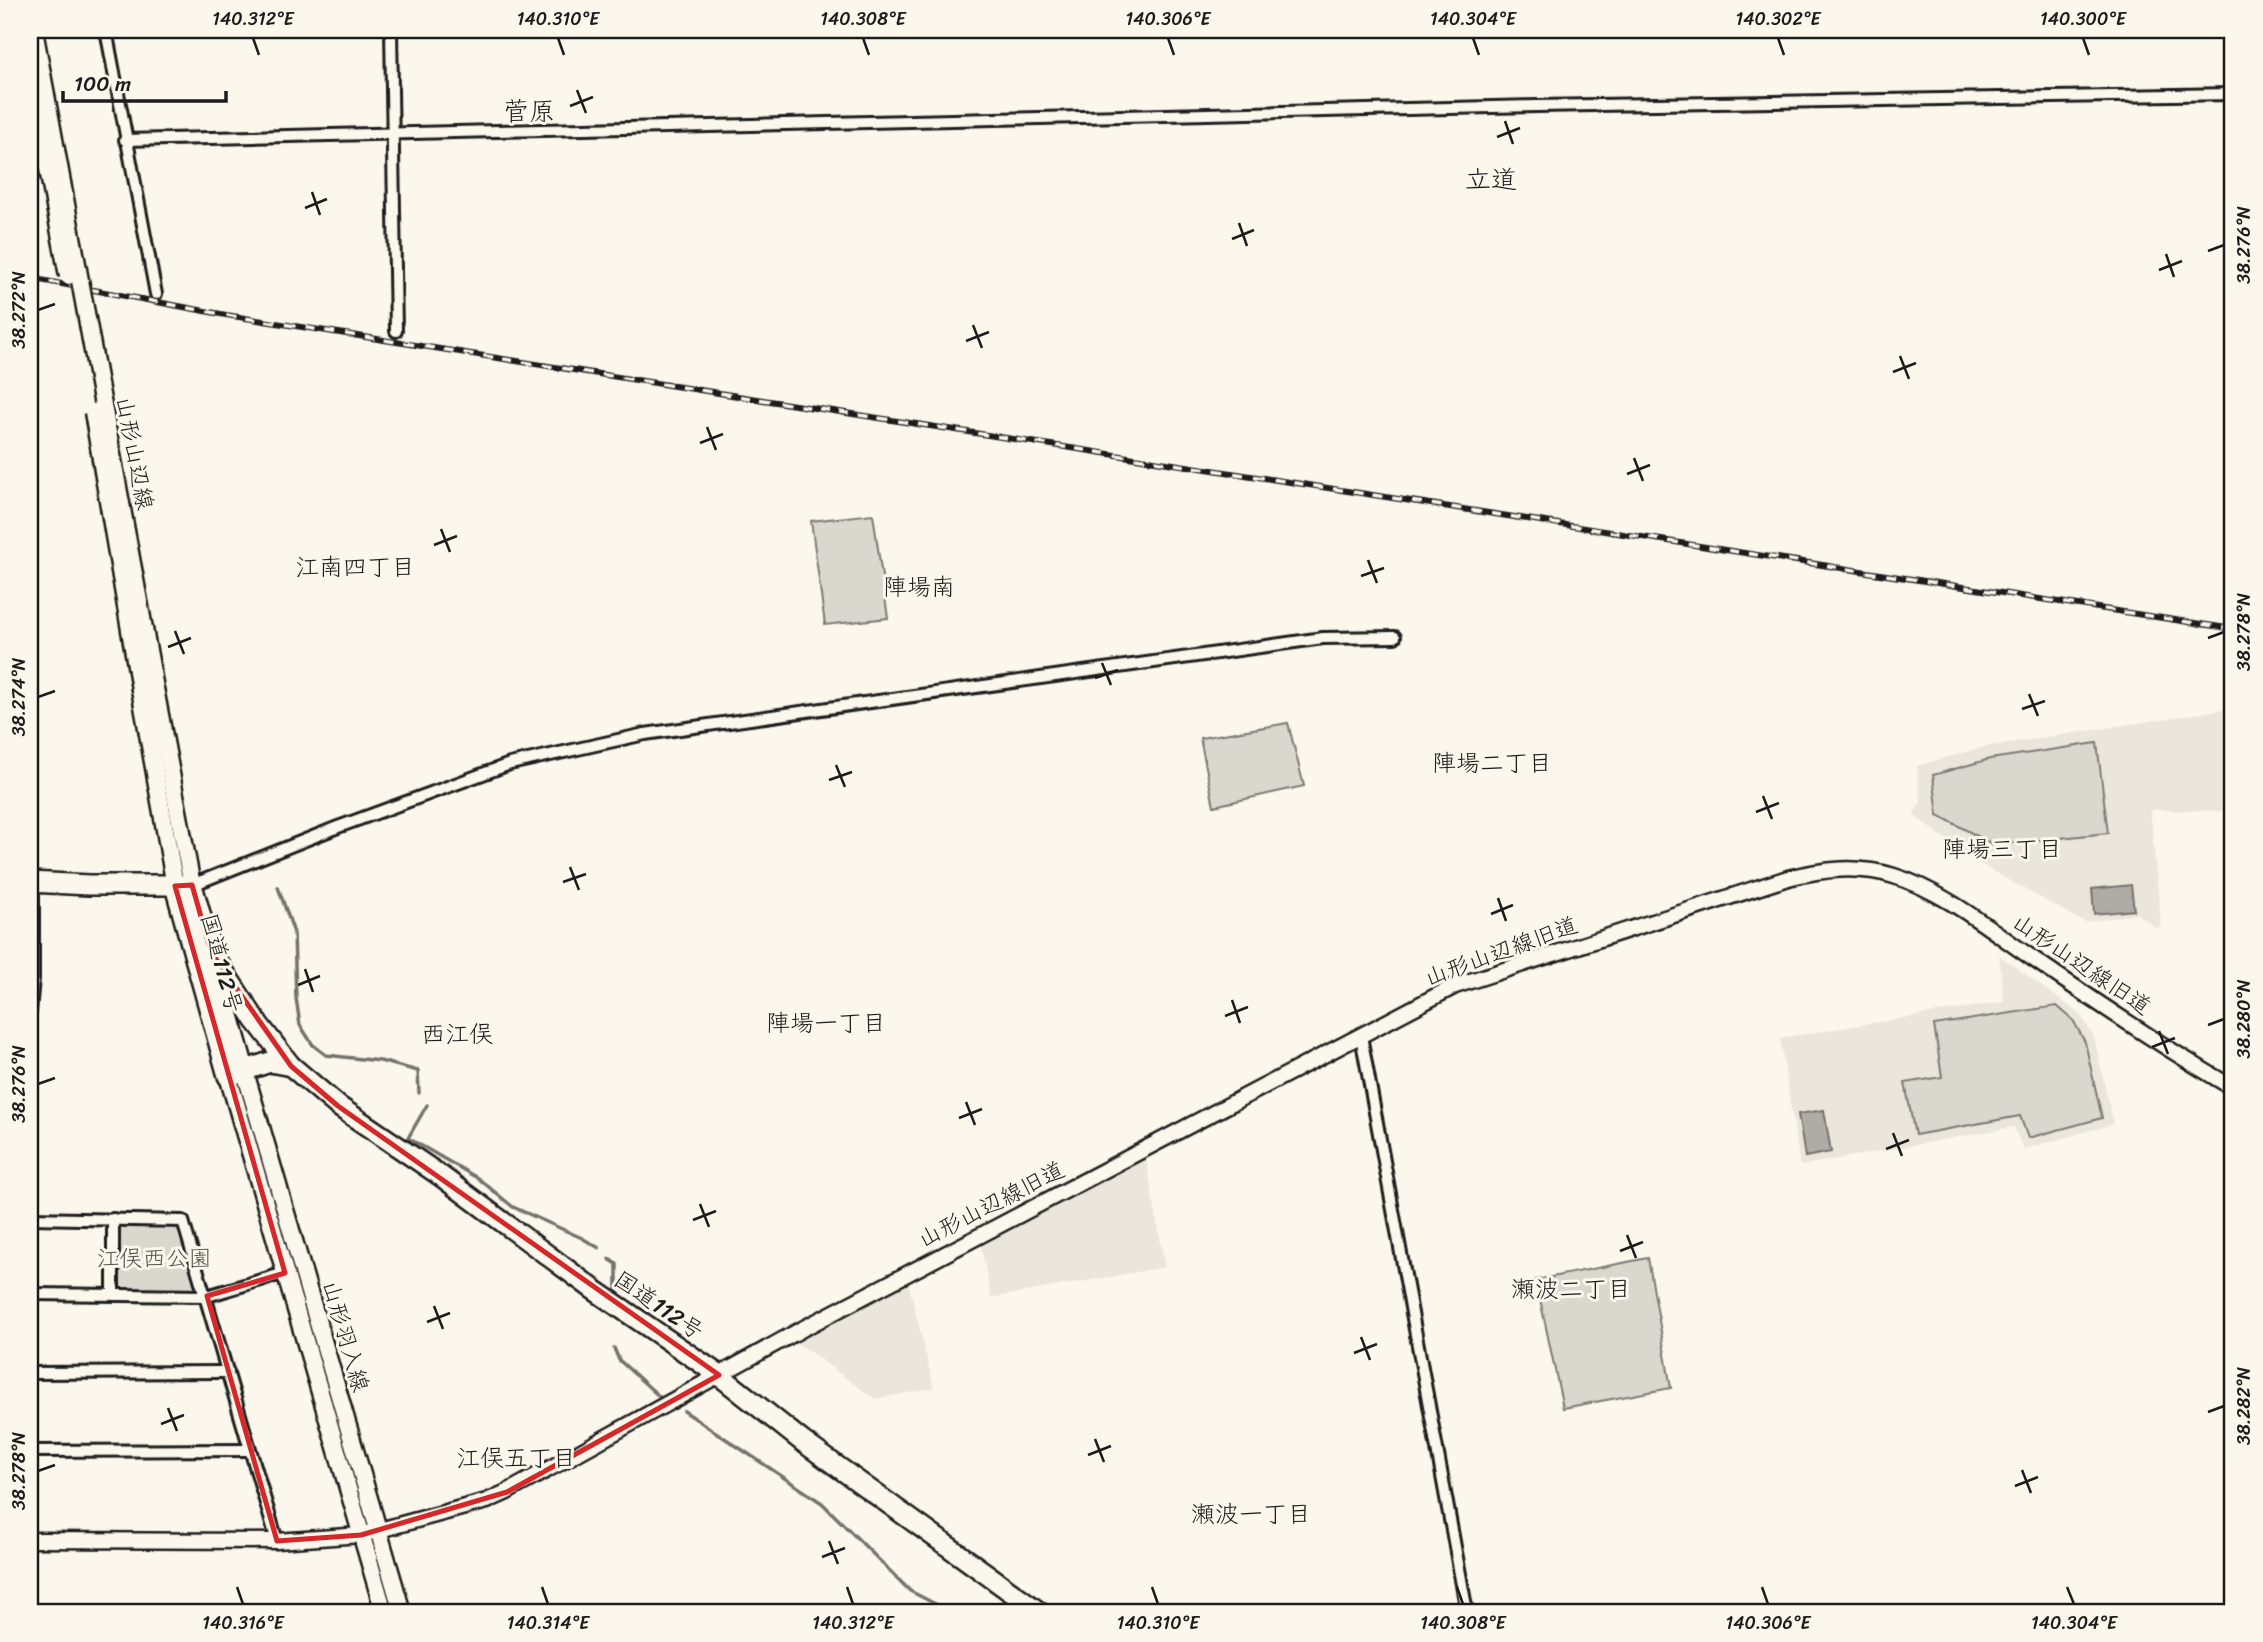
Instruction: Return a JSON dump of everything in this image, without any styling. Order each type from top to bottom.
[{"type":"highway","points":[[31,882],[184,886]]},
{"type":"highway","name":"国道112号","points":[[184,886],[211,952],[237,1074]]},
{"type":"highway","name":"国道112号","points":[[184,886],[237,1074]]},
{"type":"highway","name":"国道112号","points":[[211,952],[256,1021],[291,1066],[338,1106],[441,1176],[593,1289],[719,1375],[802,1441],[1039,1612]]},
{"type":"highway","points":[[237,1074],[270,1062],[291,1066]]},
{"type":"main road","name":"山形山辺線","points":[[34,30],[147,686]]},
{"type":"main road","name":"山形山辺線","points":[[30,73],[184,886]]},
{"type":"main road","name":"山形羽入線","points":[[237,1074],[285,1273],[384,1612]]},
{"type":"main road","name":"山形羽入線","points":[[237,1074],[402,1612]]},
{"type":"street","points":[[106,30],[156,294]]},
{"type":"street","points":[[391,30],[396,331]]},
{"type":"street","points":[[125,140],[1523,106],[2233,94]]},
{"type":"street","points":[[184,886],[510,764],[580,747],[658,732],[1173,658],[1323,638],[1395,637]]},
{"type":"street","name":"山形山辺線旧道","points":[[30,1539],[276,1541],[361,1535],[487,1501],[961,1244],[1455,986],[1820,870],[1861,870],[1891,875],[1923,887],[2177,1055],[2233,1088]]},
{"type":"street","points":[[30,1012],[33,978],[31,882]]},
{"type":"street","points":[[1362,1036],[1467,1612]]},
{"type":"street","points":[[30,1218],[183,1221],[207,1296],[276,1541]]},
{"type":"street","points":[[113,1219],[113,1294]]},
{"type":"street","points":[[30,1294],[207,1296],[285,1273]]},
{"type":"street","points":[[30,1373],[228,1372]]},
{"type":"street","points":[[30,1451],[250,1450]]},
{"type":"highlighted area","points":[[192,885],[211,952],[291,1066],[338,1106],[719,1375],[507,1492],[361,1535],[277,1541],[207,1296],[285,1273],[175,886]]},
{"type":"shaded area","points":[[2233,708],[2233,811],[2150,810],[2161,922],[2158,929],[2137,914],[2084,922],[1992,871],[1917,818],[1914,813],[1921,802],[1917,766],[1984,747]]},
{"type":"shaded area","points":[[2131,885],[2134,910],[2094,914],[2092,889]]},
{"type":"shaded area","points":[[1999,955],[2080,1014],[2094,1037],[2113,1124],[2024,1149],[2013,1127],[1800,1166],[1780,1038],[2004,1002]]},
{"type":"shaded area","points":[[1824,1110],[1831,1152],[1805,1157],[1798,1114]]},
{"type":"shaded area","points":[[1146,1159],[1165,1267],[991,1298],[981,1246]]},
{"type":"shaded area","points":[[908,1281],[934,1388],[875,1399],[796,1342]]},
{"type":"green space","points":[[873,514],[888,618],[825,625],[811,521]]},
{"type":"green space","points":[[1288,723],[1304,786],[1214,806],[1200,738]]},
{"type":"green space","points":[[2097,743],[2108,833],[1994,845],[1938,815],[1933,775],[1990,759]]},
{"type":"green space","points":[[2057,1006],[2073,1020],[2085,1042],[2102,1118],[2028,1138],[2020,1116],[1915,1135],[1905,1083],[1942,1077],[1934,1025]]},
{"type":"green space","name":"江俣西公園","points":[[113,1219],[183,1221],[207,1296],[113,1294]]},
{"type":"green space","points":[[1648,1258],[1671,1388],[1563,1408],[1536,1280]]},
{"type":"waterway","points":[[278,887],[294,933],[296,998],[300,1025],[313,1045],[326,1055],[380,1061],[418,1071],[419,1093]]},
{"type":"waterway","points":[[427,1105],[408,1138],[479,1179],[513,1207],[599,1248]]},
{"type":"waterway","points":[[609,1259],[617,1264],[617,1291]]},
{"type":"waterway","points":[[614,1348],[619,1360],[661,1398]]},
{"type":"waterway","points":[[684,1411],[822,1503],[910,1591],[951,1612]]},
{"type":"railway","points":[[30,278],[226,315],[2233,629]]},
{"type":"district","name":"菅原","points":[[529,111]]},
{"type":"district","name":"立道","points":[[1491,179]]},
{"type":"district","name":"江南四丁目","points":[[355,567]]},
{"type":"district","name":"陣場南","points":[[919,587]]},
{"type":"district","name":"陣場二丁目","points":[[1492,763]]},
{"type":"district","name":"陣場三丁目","points":[[2002,849]]},
{"type":"district","name":"陣場一丁目","points":[[826,1023]]},
{"type":"district","name":"西江俣","points":[[457,1034]]},
{"type":"district","name":"瀬波二丁目","points":[[1571,1289]]},
{"type":"district","name":"江俣五丁目","points":[[516,1458]]},
{"type":"district","name":"瀬波一丁目","points":[[1251,1514]]}]
